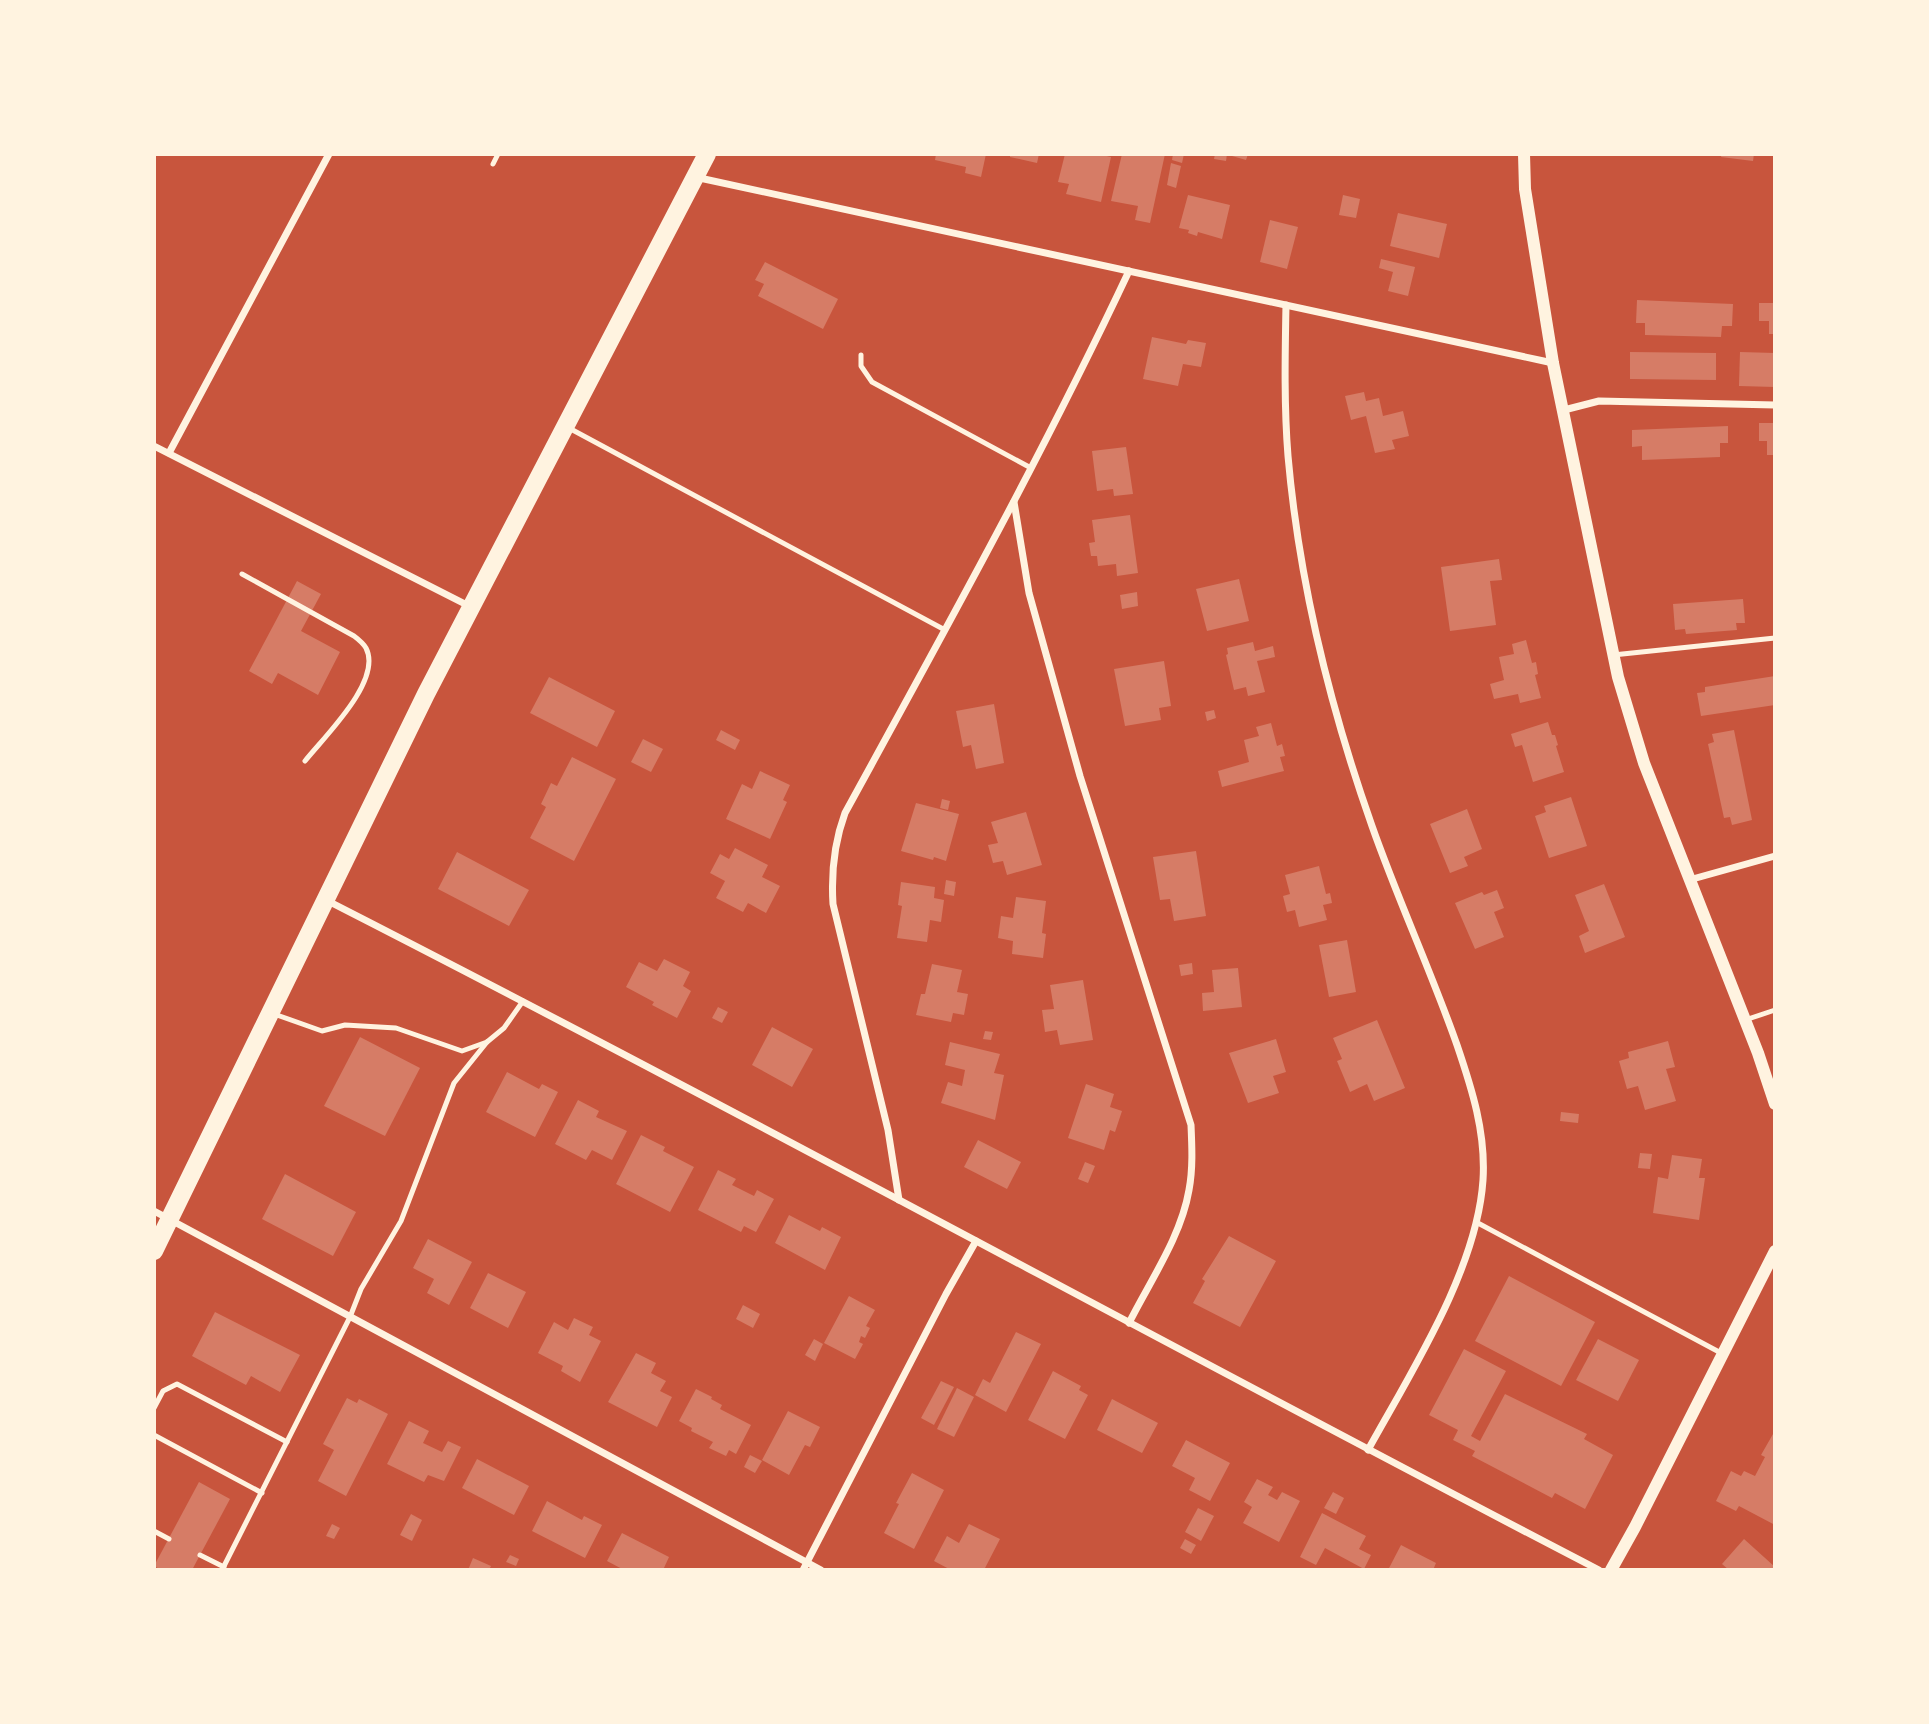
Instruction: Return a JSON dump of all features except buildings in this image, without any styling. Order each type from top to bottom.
[{"type":"main road","points":[[154,1251],[470,607],[707,154]]},
{"type":"street","points":[[169,453],[329,154]]},
{"type":"street","points":[[1524,154],[1525,188],[1553,363],[1613,654],[1644,763],[1745,1020],[1775,1104]]},
{"type":"street","points":[[695,177],[1553,363]]},
{"type":"street","points":[[899,1200],[888,1130],[833,904],[831,876],[834,849],[845,813],[1014,502],[1129,271]]},
{"type":"street","points":[[1286,305],[1284,387],[1288,457],[1300,549],[1318,640],[1371,825],[1398,897],[1437,986],[1471,1088],[1479,1117],[1483,1151],[1483,1180],[1476,1222],[1465,1260],[1447,1302],[1368,1450]]},
{"type":"street","points":[[1564,410],[1598,401],[1775,405]]},
{"type":"street","points":[[154,446],[470,607]]},
{"type":"street","points":[[1014,502],[1029,593],[1066,724],[1191,1125],[1192,1165],[1186,1205],[1178,1228],[1129,1323]]},
{"type":"street","points":[[1689,880],[1775,856]]},
{"type":"street","points":[[325,900],[523,1001],[1599,1570]]},
{"type":"street","points":[[154,1211],[805,1566],[821,1570]]},
{"type":"street","points":[[805,1566],[976,1241]]},
{"type":"street","points":[[1611,1570],[1724,1355],[1775,1251]]},
{"type":"lane","points":[[493,164],[498,154]]},
{"type":"lane","points":[[861,355],[862,366],[872,382],[1031,468]]},
{"type":"lane","points":[[564,426],[945,630]]},
{"type":"lane","points":[[242,574],[354,636],[367,650],[369,662],[365,677],[349,708],[305,761]]},
{"type":"lane","points":[[1613,654],[1775,638]]},
{"type":"lane","points":[[200,1555],[223,1569],[350,1317],[361,1289],[401,1221],[454,1083],[487,1042],[504,1028],[523,1001]]},
{"type":"lane","points":[[1745,1020],[1775,1010]]},
{"type":"lane","points":[[271,1013],[322,1031],[345,1025],[396,1028],[462,1051],[487,1042]]},
{"type":"lane","points":[[1476,1222],[1724,1355]]},
{"type":"lane","points":[[154,1408],[163,1391],[177,1384],[287,1442]]},
{"type":"lane","points":[[154,1435],[262,1493]]},
{"type":"lane","points":[[154,1531],[169,1539]]}]
